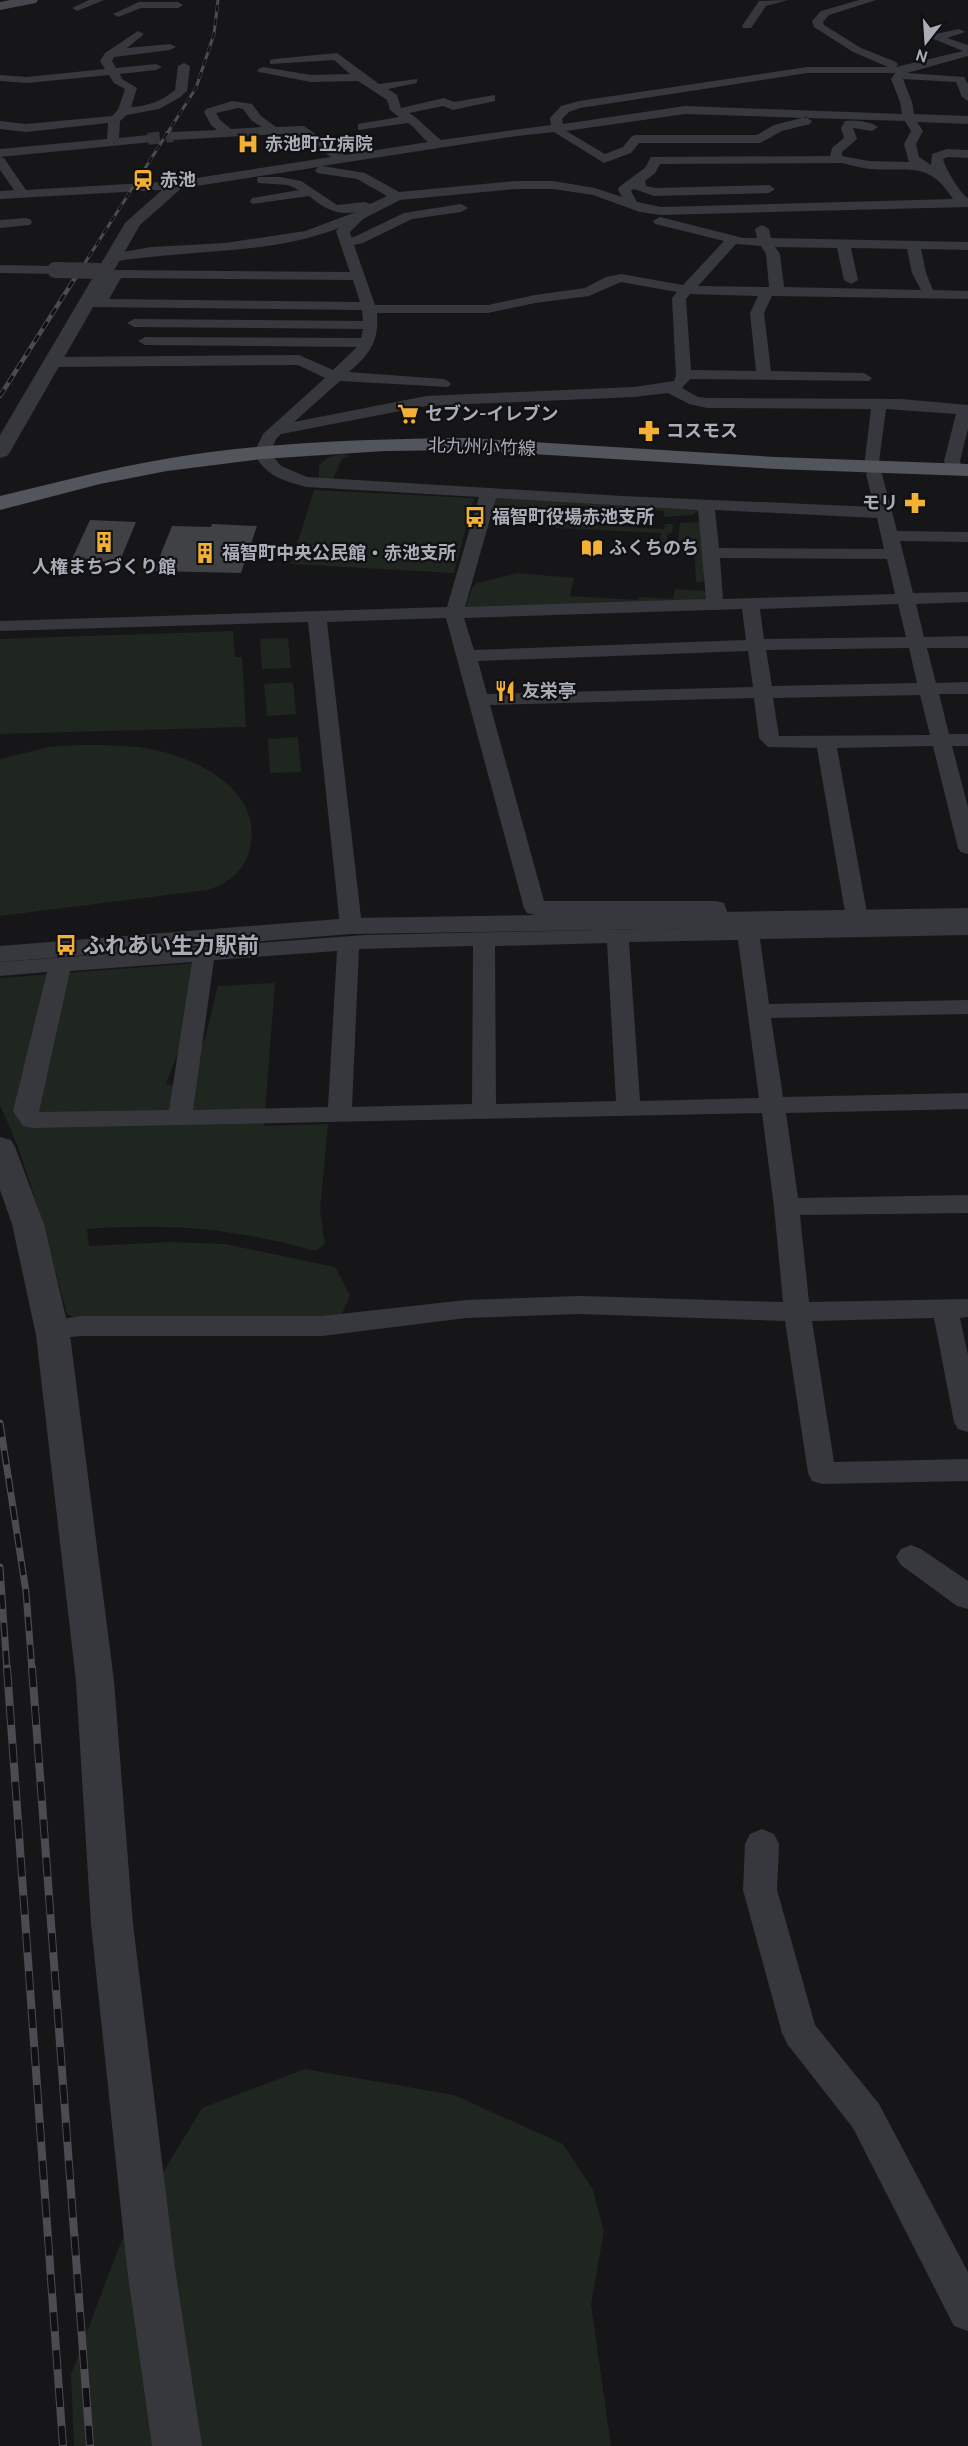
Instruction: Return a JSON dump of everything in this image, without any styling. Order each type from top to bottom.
[{"type":"main road","points":[[0,6],[31,0]]},
{"type":"main road","name":"北九州小竹線","points":[[0,503],[127,472],[216,458],[339,447],[467,444],[873,470],[961,470]]},
{"type":"street","points":[[77,8],[99,0]]},
{"type":"street","points":[[747,26],[763,3],[783,0]]},
{"type":"street","points":[[871,0],[825,13],[817,21],[819,27],[901,73]]},
{"type":"street","points":[[118,14],[145,4],[177,6]]},
{"type":"street","points":[[942,26],[963,34]]},
{"type":"street","points":[[112,67],[138,34]]},
{"type":"street","points":[[963,34],[935,37],[968,51]]},
{"type":"street","points":[[908,117],[912,102],[897,80],[901,73],[968,51]]},
{"type":"street","points":[[0,78],[27,80],[33,88],[37,89],[169,52]]},
{"type":"street","points":[[273,62],[337,57],[360,77],[393,98],[396,110],[430,131],[438,144]]},
{"type":"street","points":[[307,59],[321,77]]},
{"type":"street","points":[[0,125],[13,124],[26,128],[142,111],[171,100],[181,91],[184,66]]},
{"type":"street","points":[[112,67],[156,67]]},
{"type":"street","points":[[112,67],[131,88],[119,115],[113,142]]},
{"type":"street","points":[[262,70],[300,79],[327,81],[360,77]]},
{"type":"street","points":[[790,124],[675,123],[642,129],[627,150],[601,164],[558,129],[556,118],[558,113],[579,105],[789,72],[901,73],[960,79],[965,100]]},
{"type":"street","points":[[378,88],[413,81]]},
{"type":"street","points":[[399,112],[444,102],[453,106],[491,98]]},
{"type":"street","points":[[228,133],[214,122],[210,112],[212,110],[245,105],[250,108],[258,120],[272,130]]},
{"type":"street","points":[[0,195],[177,184],[311,170],[438,144],[558,129],[658,112],[685,110],[968,120]]},
{"type":"street","points":[[636,139],[760,139],[790,124],[833,114]]},
{"type":"street","points":[[908,117],[919,132]]},
{"type":"street","points":[[362,127],[410,119]]},
{"type":"street","points":[[919,132],[849,124],[847,128],[851,139],[836,151],[836,158],[840,163],[854,167],[870,177],[948,177]]},
{"type":"street","points":[[173,136],[300,129],[341,165],[397,196]]},
{"type":"street","points":[[919,132],[910,144],[913,159],[948,177]]},
{"type":"street","points":[[0,153],[148,139]]},
{"type":"street","points":[[968,154],[947,153],[936,157],[938,168],[948,177],[959,199],[968,203]]},
{"type":"street","points":[[629,203],[631,201],[624,190],[651,170],[655,160],[924,166]]},
{"type":"street","points":[[1,164],[22,193]]},
{"type":"street","points":[[231,177],[239,181],[274,180],[294,183],[332,177],[341,165]]},
{"type":"street","points":[[574,188],[587,178]]},
{"type":"street","points":[[638,179],[640,188],[654,192],[769,189]]},
{"type":"street","points":[[294,183],[310,192],[331,209],[346,210],[382,203]]},
{"type":"street","points":[[93,303],[105,267],[133,223],[144,209],[170,192],[177,184]]},
{"type":"street","points":[[0,269],[55,270],[105,267],[151,251],[225,247],[308,235],[358,216],[397,196],[515,185],[574,188],[595,192],[645,209],[675,212],[968,203]]},
{"type":"street","points":[[520,198],[536,192],[543,185]]},
{"type":"street","points":[[257,201],[310,192]]},
{"type":"street","points":[[346,242],[357,240],[409,216],[477,205]]},
{"type":"street","points":[[761,208],[759,212],[765,242],[773,254],[770,292],[758,313],[764,376]]},
{"type":"street","points":[[645,209],[646,214],[662,222],[733,240],[765,242],[796,228],[843,243],[968,246]]},
{"type":"street","points":[[358,216],[343,231],[369,307],[368,343],[336,376],[269,437],[262,453],[266,463],[278,472],[307,482],[489,494],[884,513]]},
{"type":"street","points":[[0,224],[25,222]]},
{"type":"street","points":[[276,431],[426,400],[634,392],[680,384],[684,374],[679,298],[733,240]]},
{"type":"street","points":[[843,243],[851,280]]},
{"type":"street","points":[[913,245],[920,273],[927,289]]},
{"type":"street","points":[[703,273],[724,275]]},
{"type":"street","points":[[0,452],[54,362],[93,303],[116,274],[361,282]]},
{"type":"street","points":[[93,303],[488,309],[535,299],[590,292],[611,280],[621,278],[688,290],[968,295]]},
{"type":"street","points":[[202,288],[264,288],[361,282]]},
{"type":"street","points":[[261,304],[264,288]]},
{"type":"street","points":[[770,292],[773,297],[773,315]]},
{"type":"street","points":[[216,361],[229,304]]},
{"type":"street","points":[[134,323],[370,325]]},
{"type":"street","points":[[146,341],[368,343]]},
{"type":"street","points":[[54,362],[299,360],[309,363],[324,374],[443,384]]},
{"type":"street","points":[[684,374],[864,378]]},
{"type":"street","points":[[670,387],[694,401],[707,403],[879,404],[966,410],[952,461],[961,470]]},
{"type":"street","points":[[879,404],[873,470],[927,689],[941,740],[961,793],[968,848]]},
{"type":"street","points":[[453,613],[458,605],[489,494]]},
{"type":"street","points":[[706,505],[715,605]]},
{"type":"street","points":[[709,553],[893,545],[968,537]]},
{"type":"street","points":[[0,626],[968,597]]},
{"type":"street","points":[[750,604],[769,738],[775,743],[968,740]]},
{"type":"street","points":[[453,613],[467,656],[535,908],[716,908],[719,920]]},
{"type":"street","points":[[317,617],[350,935],[340,1115]]},
{"type":"street","points":[[467,656],[756,645],[968,642]]},
{"type":"street","points":[[478,700],[968,688]]},
{"type":"street","points":[[826,742],[857,918]]},
{"type":"street","points":[[0,969],[204,954],[350,935],[484,939],[617,935],[857,918],[968,916]]},
{"type":"street","points":[[0,954],[350,935],[719,920],[747,927],[968,928]]},
{"type":"street","points":[[747,927],[787,1207],[797,1312],[822,1473],[968,1470]]},
{"type":"street","points":[[617,935],[629,1109]]},
{"type":"street","points":[[484,939],[484,1112]]},
{"type":"street","points":[[180,1118],[204,954]]},
{"type":"street","points":[[60,965],[25,1111],[32,1120],[968,1101]]},
{"type":"street","points":[[760,1011],[968,1007]]},
{"type":"street","points":[[0,1147],[28,1224],[51,1329],[95,1681],[112,1924],[151,2268],[177,2446]]},
{"type":"street","points":[[787,1207],[968,1204]]},
{"type":"street","points":[[51,1329],[81,1326],[322,1326],[466,1308],[579,1305],[797,1312],[957,1308],[968,1422]]},
{"type":"street","points":[[911,1557],[968,1597]]},
{"type":"street","points":[[762,1844],[760,1890],[800,2033],[866,2116],[968,2312]]},
{"type":"shaded area","points":[[342,454],[351,456],[342,459],[333,479],[319,478],[319,465],[329,457]]},
{"type":"shaded area","points":[[314,490],[474,498],[454,573],[291,564]]},
{"type":"shaded area","points":[[493,498],[697,509],[698,511],[693,515],[664,517],[664,511],[560,505],[558,511],[502,508],[494,505]]},
{"type":"shaded area","points":[[699,522],[706,578],[702,582],[696,582],[694,546],[687,546],[686,541],[678,541],[680,523]]},
{"type":"shaded area","points":[[556,523],[664,529],[665,524],[673,524],[672,533],[668,533],[666,543],[660,542],[661,533],[555,528]]},
{"type":"shaded area","points":[[517,573],[574,578],[570,596],[638,600],[639,597],[673,599],[675,589],[704,591],[707,593],[706,601],[471,609],[466,606],[473,586]]},
{"type":"shaded area","points":[[233,631],[235,657],[242,657],[246,727],[0,734],[0,639]]},
{"type":"shaded area","points":[[288,638],[291,668],[262,669],[260,639]]},
{"type":"shaded area","points":[[293,682],[296,714],[267,716],[264,684]]},
{"type":"shaded area","points":[[298,737],[301,772],[270,773],[268,739]]},
{"type":"shaded area","points":[[128,746],[156,750],[191,761],[223,780],[246,808],[251,824],[251,843],[242,867],[224,883],[208,890],[0,916],[0,759],[49,747]]},
{"type":"shaded area","points":[[197,963],[182,1042],[166,1084],[183,1087],[205,1038],[218,986],[275,983],[264,1126],[328,1124],[320,1211],[325,1244],[315,1251],[229,1232],[174,1227],[118,1227],[87,1229],[89,1246],[170,1242],[225,1244],[335,1267],[350,1295],[339,1321],[79,1319],[67,1314],[38,1207],[17,1144],[0,1105],[0,978]]},
{"type":"shaded area","points":[[305,2069],[454,2095],[563,2144],[593,2190],[604,2231],[591,2304],[611,2446],[74,2446],[71,2374],[121,2242],[202,2108]]},
{"type":"building","name":"人権まちづくり館","points":[[90,520],[136,522],[119,563],[71,561]]},
{"type":"building","name":"福智町中央公民館・赤池支所","points":[[212,524],[257,526],[241,573],[154,571],[172,526],[211,527]]},
{"type":"tunnel","points":[[148,139],[173,136]]},
{"type":"railway","points":[[81,269],[196,88],[214,34],[218,0]]},
{"type":"railway","points":[[0,396],[82,267]]},
{"type":"railway","points":[[0,1423],[26,1592],[32,1670]]},
{"type":"railway","points":[[0,1567],[7,1670]]},
{"type":"railway","points":[[7,1668],[63,2446]]},
{"type":"railway","points":[[32,1668],[90,2446]]},
{"type":"place","name":"赤池町立病院","points":[[248,144]]},
{"type":"place","name":"赤池","points":[[143,180]]},
{"type":"place","name":"セブン-イレブン","points":[[408,414]]},
{"type":"place","name":"コスモス","points":[[649,431]]},
{"type":"place","name":"モリ","points":[[915,503]]},
{"type":"place","name":"福智町役場赤池支所","points":[[475,517]]},
{"type":"place","name":"人権まちづくり館","points":[[104,542]]},
{"type":"place","name":"ふくちのち","points":[[592,548]]},
{"type":"place","name":"福智町中央公民館・赤池支所","points":[[205,553]]},
{"type":"place","name":"友栄亭","points":[[505,691]]},
{"type":"place","name":"ふれあい生力駅前","points":[[66,945]]}]
